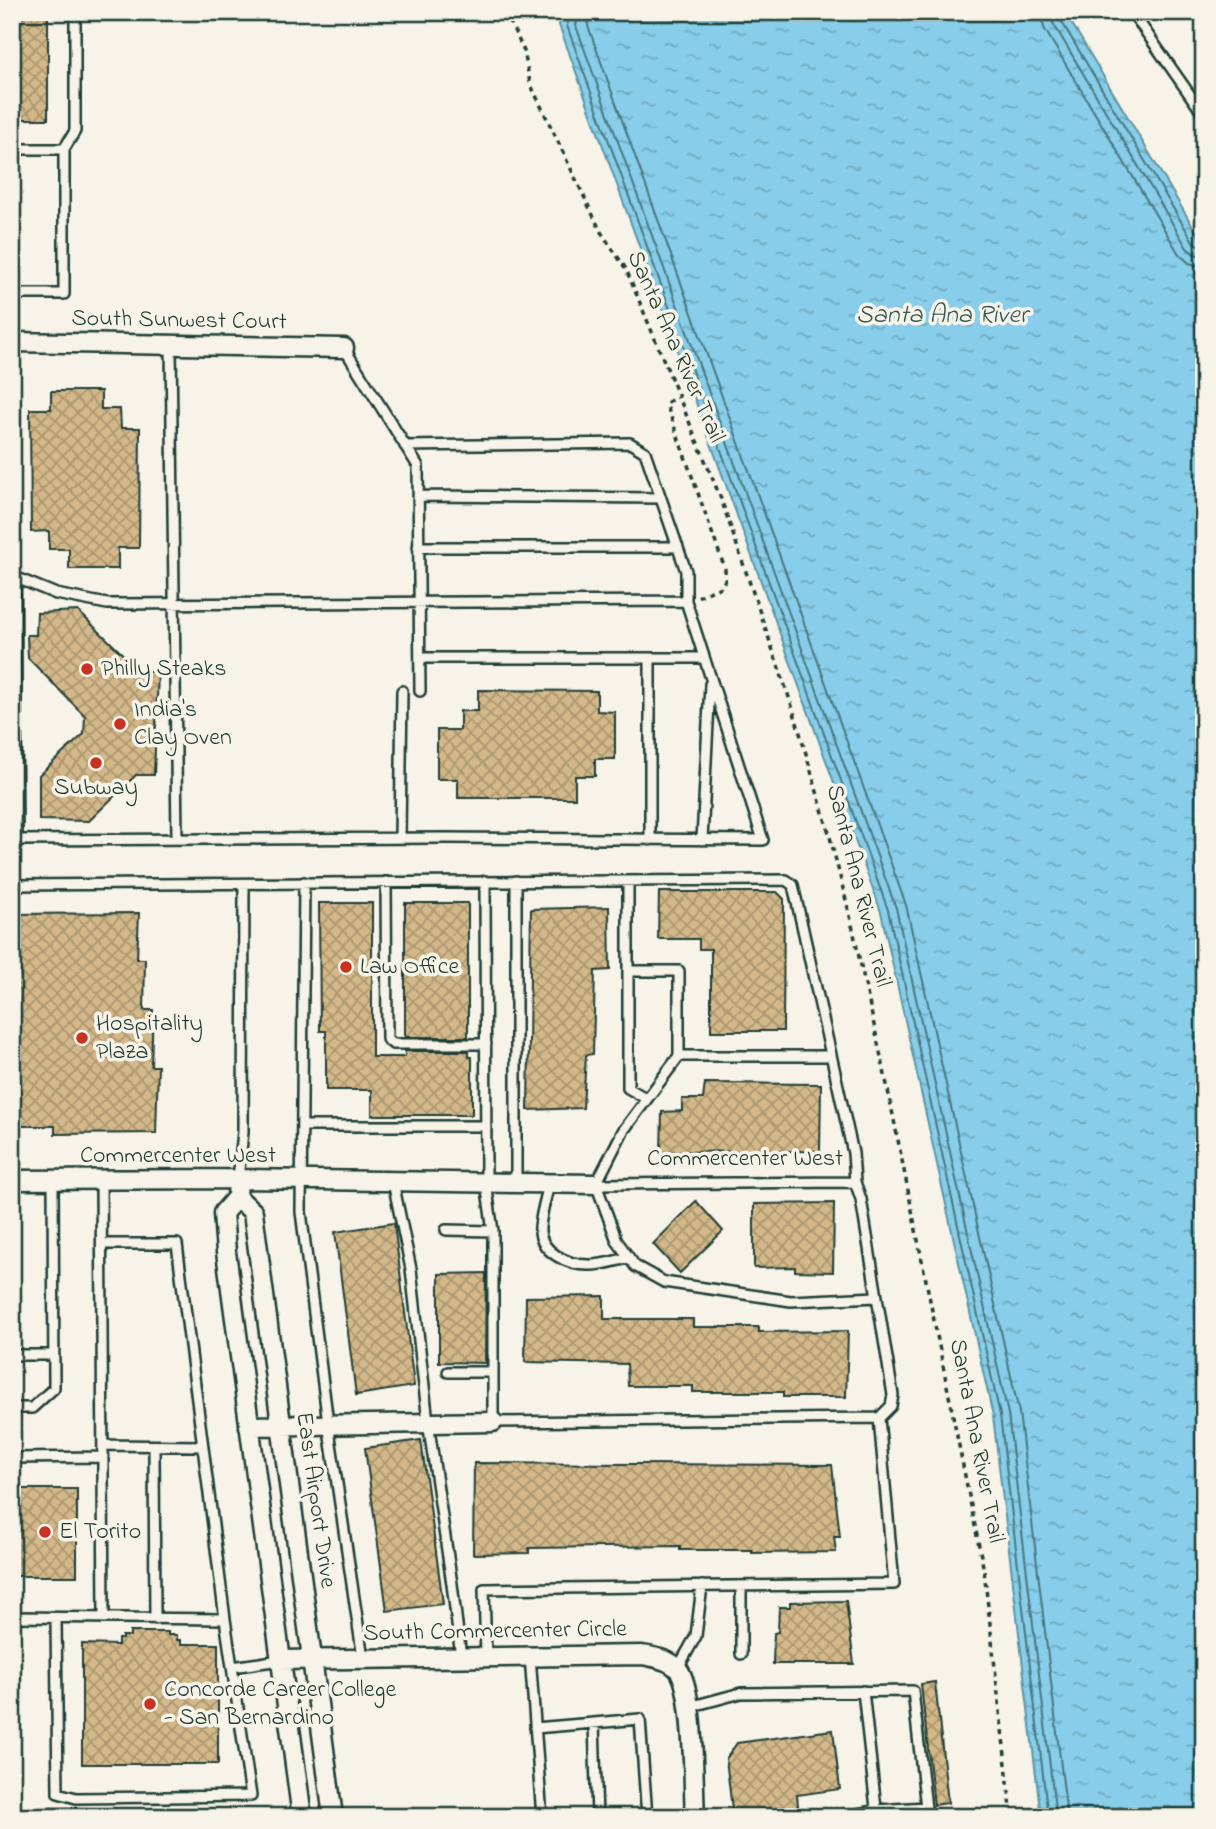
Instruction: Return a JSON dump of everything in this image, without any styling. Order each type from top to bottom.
[{"type":"street","name":"South Sunwest Court","points":[[12,342],[344,348]]},
{"type":"street","name":"Commercenter West","points":[[12,1180],[101,1180],[238,1188],[302,1180],[596,1184]]},
{"type":"street","name":"East Airport Drive","points":[[238,1188],[253,1212],[334,1817]]},
{"type":"street","points":[[238,1188],[223,1213],[248,1426],[302,1817]]},
{"type":"street","points":[[248,1426],[493,1422]]},
{"type":"street","name":"South Commercenter Circle","points":[[280,1660],[642,1655],[659,1658],[678,1668]]},
{"type":"street","points":[[678,1668],[689,1701],[695,1817]]},
{"type":"lane","points":[[12,293],[64,294],[64,149],[75,131],[75,12]]},
{"type":"lane","points":[[1132,12],[1204,115]]},
{"type":"lane","points":[[12,149],[64,149]]},
{"type":"lane","points":[[171,345],[177,839]]},
{"type":"lane","points":[[344,348],[418,466],[420,691]]},
{"type":"lane","points":[[405,446],[630,443],[645,452],[686,571],[686,601],[763,840],[14,840],[14,577],[56,594],[107,604],[686,601]]},
{"type":"lane","points":[[418,496],[661,498]]},
{"type":"lane","points":[[418,547],[678,547]]},
{"type":"lane","points":[[420,658],[704,658]]},
{"type":"lane","points":[[650,658],[650,840]]},
{"type":"lane","points":[[702,840],[711,679]]},
{"type":"lane","points":[[400,838],[402,691]]},
{"type":"lane","points":[[12,885],[786,880],[793,885],[853,1153],[855,1182]]},
{"type":"lane","points":[[485,881],[486,1183],[493,1231],[493,1422],[879,1418],[894,1584],[484,1589],[486,1657]]},
{"type":"lane","points":[[516,881],[516,1184]]},
{"type":"lane","points":[[628,881],[628,1088],[647,1100]]},
{"type":"lane","points":[[304,882],[301,1212],[328,1423],[363,1658]]},
{"type":"lane","points":[[386,882],[387,1039],[393,1044],[486,1044]]},
{"type":"lane","points":[[238,1188],[243,1132],[244,885]]},
{"type":"lane","points":[[628,971],[679,971],[679,1056],[623,1131],[596,1184],[617,1241],[635,1266],[664,1282],[791,1301],[877,1297]]},
{"type":"lane","points":[[679,1056],[831,1056]]},
{"type":"lane","points":[[302,1126],[486,1126]]},
{"type":"lane","points":[[12,1408],[32,1408],[54,1388],[53,1180]]},
{"type":"lane","points":[[101,1180],[104,1618]]},
{"type":"lane","points":[[393,1182],[411,1269],[428,1422],[461,1657]]},
{"type":"lane","name":"Commercenter West","points":[[596,1184],[855,1182],[861,1199],[893,1395],[891,1406],[879,1418]]},
{"type":"lane","points":[[549,1184],[540,1229],[543,1242],[553,1254],[574,1263],[591,1265],[629,1258]]},
{"type":"lane","points":[[446,1230],[493,1231]]},
{"type":"lane","points":[[56,1618],[58,1793],[76,1798],[251,1796],[225,1619],[177,1244],[102,1244]]},
{"type":"lane","points":[[12,1355],[54,1354]]},
{"type":"lane","points":[[448,1372],[493,1372]]},
{"type":"lane","points":[[103,1445],[202,1446]]},
{"type":"lane","points":[[154,1446],[155,1619]]},
{"type":"lane","points":[[12,1458],[103,1457]]},
{"type":"lane","points":[[678,1668],[696,1636],[702,1586]]},
{"type":"lane","points":[[741,1586],[741,1654]]},
{"type":"lane","points":[[12,1617],[225,1619]]},
{"type":"lane","points":[[530,1656],[542,1817]]},
{"type":"lane","points":[[232,1667],[280,1660]]},
{"type":"lane","points":[[863,1691],[876,1813]]},
{"type":"lane","points":[[689,1701],[741,1693],[913,1691],[927,1812],[843,1817]]},
{"type":"lane","points":[[535,1728],[640,1719],[647,1817]]},
{"type":"lane","points":[[594,1723],[597,1817]]},
{"type":"lane","points":[[12,1815],[76,1815],[76,1798]]},
{"type":"path","name":"Santa Ana River Trail","points":[[505,12],[522,43],[530,83],[601,232],[626,269],[680,395],[721,499],[793,709],[850,916],[886,1075],[984,1571],[1012,1817]]},
{"type":"path","points":[[680,395],[668,402],[667,406],[726,573],[721,587],[686,601]]},
{"type":"shaded area","points":[[12,1806],[89,1806],[89,1817],[12,1817]]},
{"type":"water","name":"Santa Ana River","points":[[564,12],[1065,12],[1204,245],[1204,1817],[1041,1817],[993,1416],[881,912],[559,25]]},
{"type":"building","points":[[12,12],[48,12],[48,119],[12,119]]},
{"type":"building","points":[[51,391],[101,391],[101,409],[120,409],[121,428],[140,428],[139,548],[118,548],[118,569],[69,569],[69,549],[49,549],[49,531],[31,532],[30,409],[51,409]]},
{"type":"building","points":[[78,611],[141,672],[158,672],[154,775],[136,775],[89,821],[39,820],[39,775],[84,734],[85,716],[28,658],[27,635],[36,635],[37,613]]},
{"type":"building","points":[[478,690],[597,691],[597,711],[615,712],[615,759],[595,759],[595,776],[575,776],[575,798],[458,798],[458,779],[437,779],[437,730],[460,730],[460,711],[478,711]]},
{"type":"building","points":[[659,892],[777,892],[784,899],[783,1031],[711,1031],[711,949],[699,949],[699,939],[658,939]]},
{"type":"building","points":[[319,903],[372,903],[372,1057],[405,1057],[405,1051],[469,1051],[469,1057],[472,1057],[472,1115],[372,1115],[372,1090],[326,1090],[326,1031],[320,1031]]},
{"type":"building","points":[[405,903],[468,903],[468,1037],[405,1037]]},
{"type":"building","points":[[609,907],[610,970],[595,971],[593,1054],[586,1055],[583,1108],[528,1110],[531,909]]},
{"type":"building","name":"Hospitality Plaza","points":[[139,913],[137,959],[145,959],[144,1010],[153,1010],[151,1066],[158,1066],[156,1133],[55,1134],[55,1126],[12,1126],[12,914]]},
{"type":"building","points":[[705,1083],[821,1084],[820,1151],[661,1152],[662,1112],[682,1111],[682,1099],[703,1099]]},
{"type":"building","points":[[696,1201],[723,1231],[680,1273],[653,1244]]},
{"type":"building","points":[[834,1203],[833,1272],[795,1271],[795,1267],[754,1268],[754,1204]]},
{"type":"building","points":[[394,1223],[414,1386],[356,1395],[335,1232]]},
{"type":"building","points":[[486,1273],[485,1363],[439,1362],[439,1274]]},
{"type":"building","points":[[604,1296],[604,1319],[693,1319],[693,1327],[759,1327],[759,1332],[848,1331],[846,1397],[783,1397],[783,1392],[693,1392],[693,1386],[628,1386],[627,1364],[525,1362],[526,1297]]},
{"type":"building","points":[[421,1440],[443,1604],[387,1611],[365,1448]]},
{"type":"building","points":[[474,1463],[832,1465],[840,1537],[834,1537],[836,1552],[752,1553],[752,1550],[680,1550],[680,1546],[529,1548],[529,1553],[473,1554]]},
{"type":"building","name":"El Torito","points":[[12,1489],[77,1489],[77,1576],[12,1576]]},
{"type":"building","points":[[846,1601],[854,1664],[773,1664],[774,1633],[778,1632],[779,1607],[790,1607],[790,1602]]},
{"type":"building","name":"Concorde Career College - San Bernardino","points":[[130,1632],[168,1632],[168,1635],[177,1635],[181,1644],[218,1644],[218,1764],[82,1764],[82,1644],[118,1645],[118,1639],[130,1636]]},
{"type":"building","points":[[935,1682],[948,1803],[934,1805],[921,1684]]},
{"type":"building","points":[[833,1730],[840,1789],[797,1795],[799,1817],[733,1817],[726,1759],[737,1743]]},
{"type":"place","name":"Philly Steaks","points":[[87,669]]},
{"type":"place","name":"India's Clay Oven","points":[[120,724]]},
{"type":"place","name":"Subway","points":[[96,763]]},
{"type":"place","name":"Law Office","points":[[346,967]]},
{"type":"place","name":"Hospitality Plaza","points":[[82,1038]]},
{"type":"place","name":"El Torito","points":[[45,1532]]},
{"type":"place","name":"Concorde Career College - San Bernardino","points":[[150,1704]]}]
